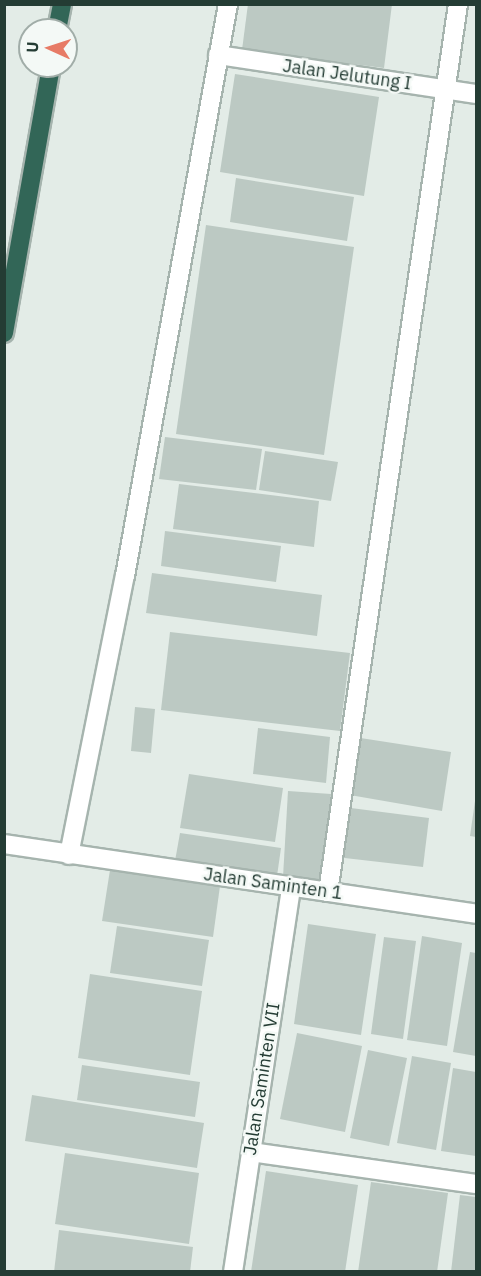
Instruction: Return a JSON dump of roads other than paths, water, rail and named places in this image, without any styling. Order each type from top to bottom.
[{"type":"highway","points":[[4,333],[49,78]]},
{"type":"street","points":[[69,855],[125,576],[228,4]]},
{"type":"street","points":[[328,892],[458,4]]},
{"type":"street","name":"Jalan Jelutung I","points":[[218,55],[477,94]]},
{"type":"street","name":"Jalan Saminten 1","points":[[4,844],[477,914]]},
{"type":"street","name":"Jalan Saminten VII","points":[[233,1272],[291,887]]},
{"type":"street","points":[[251,1152],[477,1184]]}]
